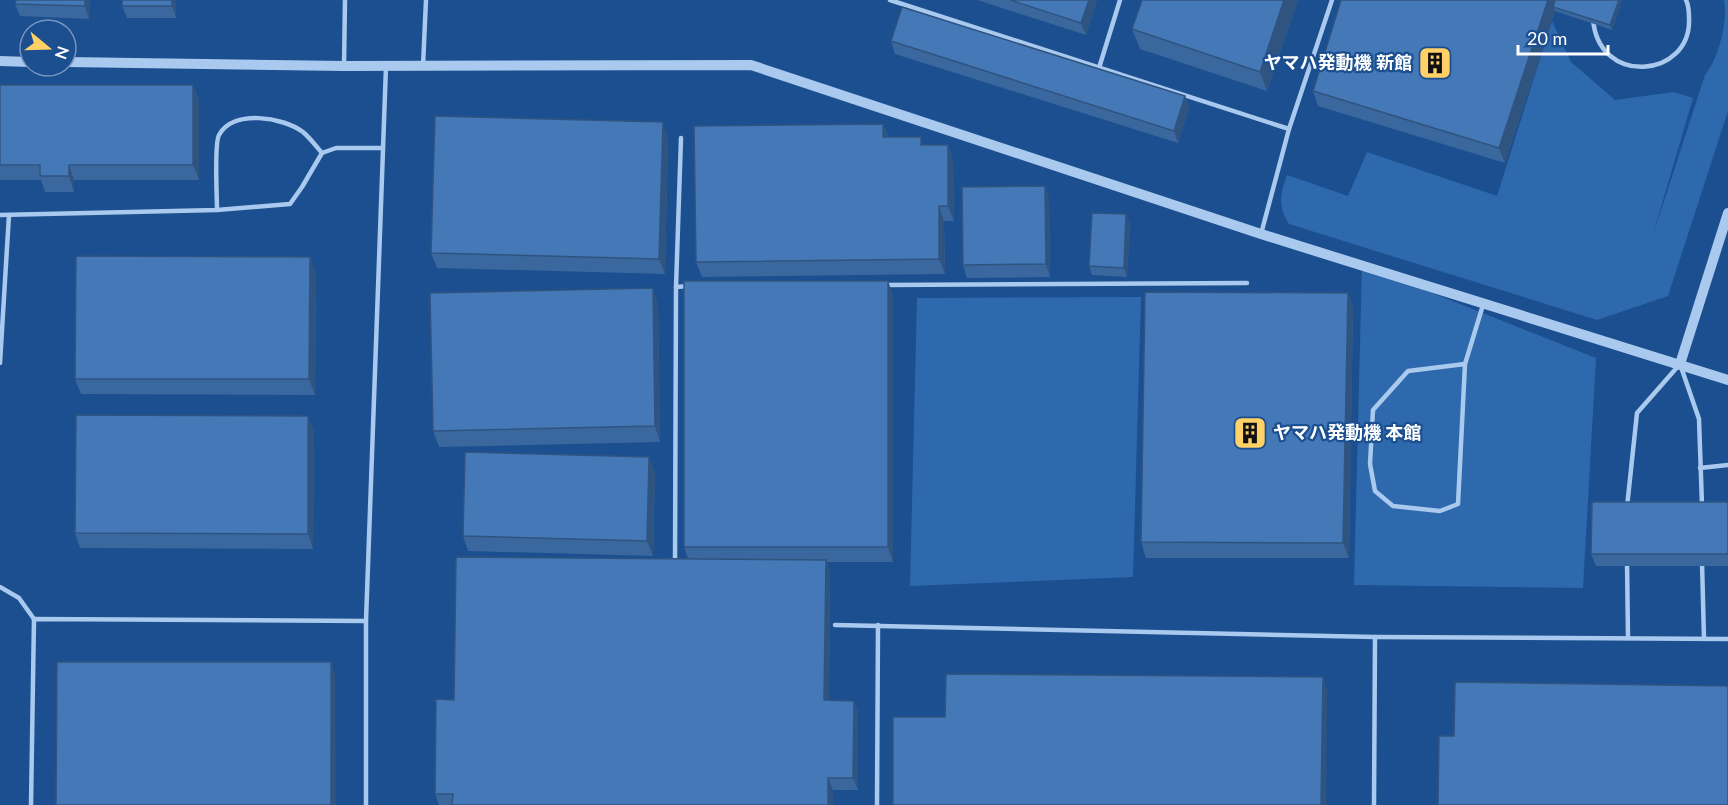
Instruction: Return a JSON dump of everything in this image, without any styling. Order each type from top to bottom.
[{"type":"street","points":[[0,61],[18,62]]},
{"type":"street","points":[[78,62],[344,66],[751,65],[1261,234],[1728,380]]},
{"type":"street","points":[[1680,364],[1728,213]]},
{"type":"lane","points":[[344,66],[345,0]]},
{"type":"lane","points":[[423,66],[426,0]]},
{"type":"lane","points":[[890,0],[1289,129]]},
{"type":"lane","points":[[912,7],[914,0]]},
{"type":"lane","points":[[1099,68],[1120,0]]},
{"type":"lane","points":[[1261,234],[1289,129],[1332,0]]},
{"type":"lane","points":[[1593,8],[1594,34],[1608,55],[1630,67],[1656,66],[1678,52],[1690,30],[1686,0]]},
{"type":"lane","points":[[366,805],[366,621],[386,66]]},
{"type":"lane","points":[[217,210],[218,137],[228,123],[251,118],[280,121],[303,132],[322,153]]},
{"type":"lane","points":[[675,564],[676,286],[681,138]]},
{"type":"lane","points":[[0,215],[217,210],[290,204],[322,153],[336,148],[383,148]]},
{"type":"lane","points":[[0,363],[9,215]]},
{"type":"lane","points":[[878,285],[1247,283]]},
{"type":"lane","points":[[676,286],[700,286]]},
{"type":"lane","points":[[1465,364],[1408,370],[1373,410],[1370,464],[1375,491],[1393,506],[1440,511],[1458,504],[1465,364],[1484,303]]},
{"type":"lane","points":[[1626,514],[1637,413],[1680,364],[1699,418],[1702,514]]},
{"type":"lane","points":[[1700,468],[1728,465]]},
{"type":"lane","points":[[1626,556],[1628,638]]},
{"type":"lane","points":[[1702,556],[1704,639]]},
{"type":"lane","points":[[0,586],[19,598],[34,619],[31,805]]},
{"type":"lane","points":[[34,619],[366,621]]},
{"type":"lane","points":[[835,625],[1376,637],[1728,639]]},
{"type":"lane","points":[[877,805],[878,626]]},
{"type":"lane","points":[[1374,805],[1376,637]]},
{"type":"shaded area","points":[[1724,0],[1728,0],[1728,111],[1668,296],[1597,320],[1289,224],[1285,218],[1281,200],[1287,175],[1348,196],[1367,152],[1497,196],[1552,21],[1571,62],[1615,100],[1674,92],[1693,98],[1652,238],[1705,75],[1718,49],[1725,18]]},
{"type":"shaded area","points":[[1362,265],[1596,358],[1583,588],[1354,585]]},
{"type":"shaded area","points":[[1141,297],[1133,577],[910,586],[917,298]]},
{"type":"building","points":[[16,0],[85,0],[85,6],[15,4]]},
{"type":"building","points":[[122,0],[172,0],[172,6],[122,6]]},
{"type":"building","points":[[1010,0],[1089,0],[1081,23]]},
{"type":"building","points":[[1142,0],[1284,0],[1260,72],[1132,29]]},
{"type":"building","name":"ヤマハ発動機 新館","points":[[1341,0],[1548,0],[1499,148],[1313,91]]},
{"type":"building","points":[[1555,0],[1619,0],[1610,25],[1553,7]]},
{"type":"building","points":[[902,7],[1185,96],[1174,131],[891,41]]},
{"type":"building","points":[[0,85],[193,85],[193,165],[69,165],[69,176],[40,176],[40,165],[0,165]]},
{"type":"building","points":[[435,116],[663,122],[659,259],[431,253]]},
{"type":"building","points":[[883,124],[883,137],[921,137],[921,145],[948,145],[948,206],[939,206],[939,259],[696,262],[694,126]]},
{"type":"building","points":[[1045,186],[1046,264],[963,265],[962,187]]},
{"type":"building","points":[[1092,213],[1126,214],[1124,268],[1089,266]]},
{"type":"building","points":[[76,256],[310,257],[309,379],[75,379]]},
{"type":"building","points":[[684,281],[888,281],[888,547],[684,547]]},
{"type":"building","points":[[653,288],[655,426],[433,431],[430,293]]},
{"type":"building","name":"ヤマハ発動機 本館","points":[[1145,292],[1348,293],[1343,543],[1141,542]]},
{"type":"building","points":[[76,415],[308,416],[308,534],[75,533]]},
{"type":"building","points":[[465,452],[649,457],[647,541],[463,536]]},
{"type":"building","points":[[1592,502],[1728,502],[1728,554],[1591,554]]},
{"type":"building","points":[[456,557],[826,560],[824,700],[854,701],[853,778],[828,778],[828,805],[452,805],[453,794],[435,794],[436,699],[454,700]]},
{"type":"building","points":[[57,662],[331,662],[331,805],[56,805]]},
{"type":"building","points":[[946,674],[1323,677],[1321,805],[893,805],[893,717],[945,717]]},
{"type":"building","points":[[1455,682],[1728,686],[1728,805],[1438,805],[1439,736],[1454,736]]},
{"type":"place","name":"ヤマハ発動機 新館","points":[[1435,63]]},
{"type":"place","name":"ヤマハ発動機 本館","points":[[1250,433]]}]
